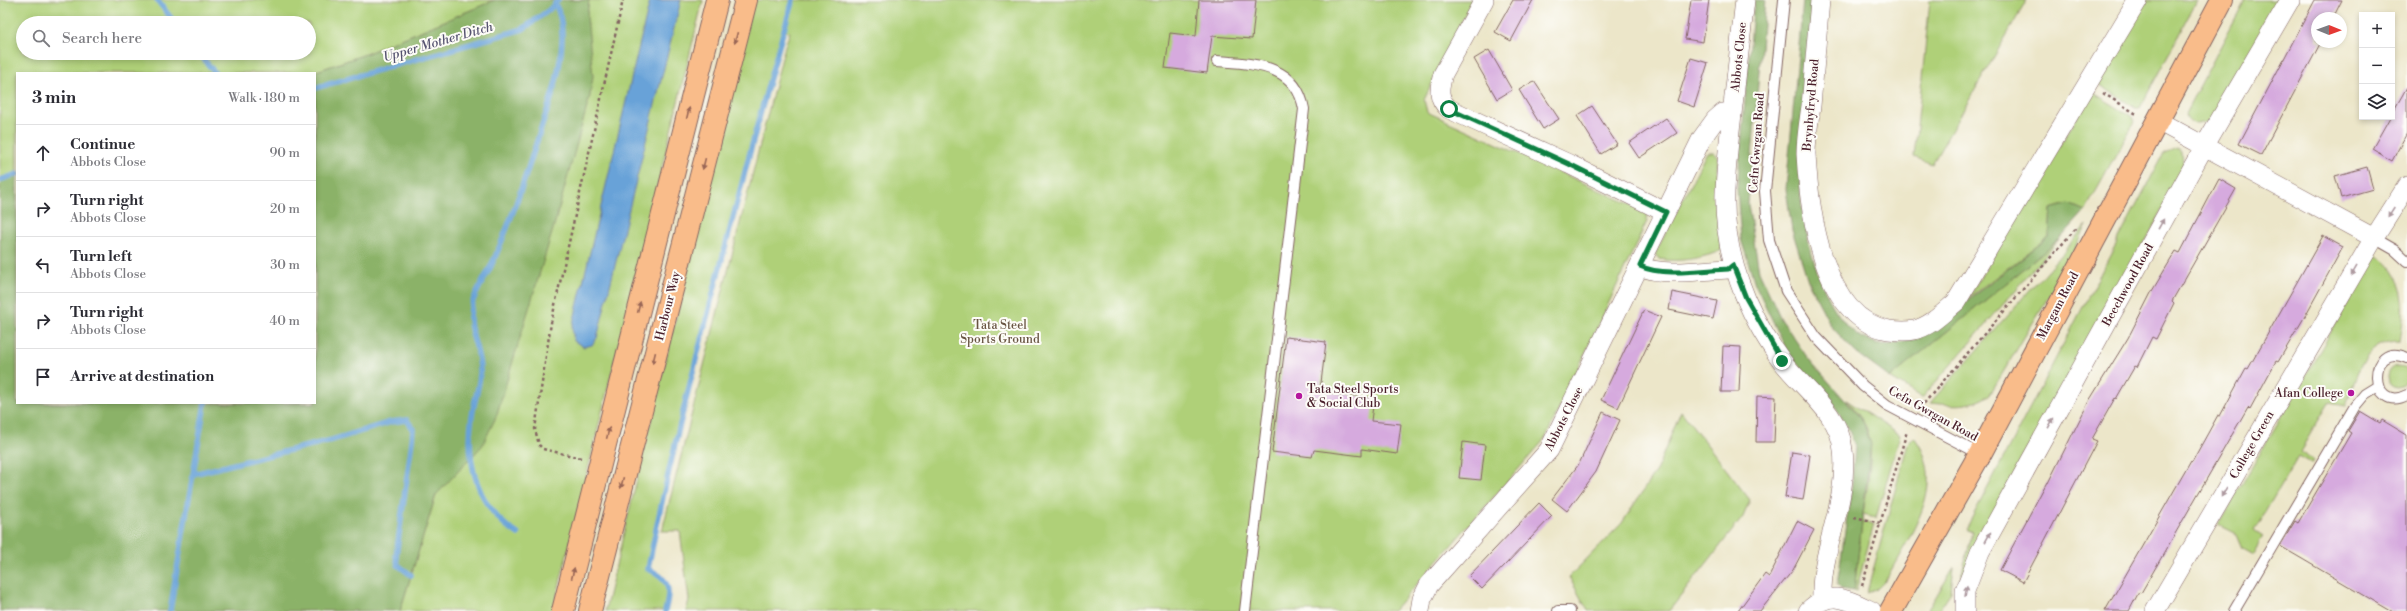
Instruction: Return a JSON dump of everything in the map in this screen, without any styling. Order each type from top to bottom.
[{"type":"main road","points":[[563,611],[717,0]]},
{"type":"main road","name":"Harbour Way","points":[[590,611],[746,0]]},
{"type":"main road","name":"Margam Road","points":[[1891,611],[1980,454],[2222,0]]},
{"type":"street","points":[[1484,0],[1443,74],[1439,87],[1442,102],[1449,109],[1569,164],[1666,212]]},
{"type":"street","name":"Abbots Close","points":[[1745,0],[1732,114],[1725,194],[1729,245],[1733,265],[1746,298],[1782,361],[1822,406],[1838,432],[1844,449],[1842,489],[1838,514],[1815,605]]},
{"type":"street","name":"Brynhyfryd Road","points":[[1820,0],[1806,153],[1816,236],[1831,279],[1845,303],[1859,318],[1878,328],[1914,330],[1934,320],[1956,302],[2088,84]]},
{"type":"street","points":[[2088,84],[2138,0]]},
{"type":"street","name":"Beechwood Road","points":[[1965,611],[1965,591],[1971,572],[1984,545],[2205,145],[2290,0]]},
{"type":"street","name":"Abbots Close","points":[[1420,611],[1422,599],[1429,585],[1550,450],[1702,138],[1715,120],[1723,113],[1732,114]]},
{"type":"street","points":[[2157,123],[2205,145],[2374,238]]},
{"type":"street","name":"College Green","points":[[2155,611],[2374,238],[2407,186]]},
{"type":"street","points":[[1640,266],[1659,271],[1684,271],[1728,269],[1733,265]]},
{"type":"street","name":"Abbots Close","points":[[1815,605],[1832,597],[1864,607]]},
{"type":"lane","name":"Cefn Gwrgan Road","points":[[1784,0],[1765,191],[1769,240],[1786,291],[1816,337],[1863,386],[1887,405],[1980,454]]},
{"type":"lane","points":[[1217,61],[1251,64],[1282,74],[1296,87],[1304,109],[1245,611]]},
{"type":"lane","points":[[2374,238],[2395,250],[2407,261]]},
{"type":"lane","points":[[2407,358],[2398,355],[2384,359],[2376,372],[2378,386],[2388,396],[2396,398],[2407,395]]},
{"type":"lane","points":[[2234,611],[2354,406],[2365,394],[2378,386]]},
{"type":"lane","points":[[1558,611],[1570,611]]},
{"type":"path","points":[[601,462],[543,449],[539,445],[535,429],[551,323],[623,0]]},
{"type":"path","points":[[2088,84],[2157,123]]},
{"type":"path","points":[[1864,607],[1881,523],[1907,431],[1924,402],[2079,224]]},
{"type":"path","points":[[1838,514],[1881,523]]},
{"type":"green space","points":[[0,0],[495,0],[363,55],[314,72],[16,72],[16,174],[0,179]]},
{"type":"green space","points":[[495,0],[589,0],[587,16],[593,76],[590,96],[554,226],[496,417],[482,446],[436,495],[400,611],[0,611],[0,179],[16,174],[16,404],[316,404],[316,72],[314,72],[363,55]]},
{"type":"green space","points":[[570,0],[703,0],[553,611],[400,611],[458,424],[577,9]]},
{"type":"green space","name":"Tata Steel Sports Ground","points":[[753,0],[1472,0],[1424,100],[1427,112],[1645,211],[1648,213],[1647,221],[1545,439],[1393,611],[686,611],[689,600],[680,531],[662,531],[785,46],[790,32],[783,31],[686,398],[648,569],[665,581],[668,597],[665,611],[605,611]]},
{"type":"green space","points":[[1754,0],[1765,0],[1748,204],[1759,271],[1781,319],[1807,357],[1863,421],[1871,444],[1854,591],[1841,589],[1837,585],[1852,483],[1855,446],[1848,428],[1831,400],[1788,353],[1755,284],[1741,239],[1737,189]]},
{"type":"green space","points":[[1803,0],[1813,0],[1801,177],[1801,199],[1804,218],[1814,262],[1833,307],[1846,325],[1862,338],[1881,344],[1891,344],[1919,338],[2049,237],[2051,209],[2069,204],[2085,211],[2059,240],[1890,378],[1855,352],[1831,326],[1809,284],[1792,230],[1786,189]]},
{"type":"green space","points":[[1930,0],[2027,0],[1932,164],[1914,157]]},
{"type":"green space","points":[[2147,0],[2197,0],[2140,108],[2135,108],[2097,83]]},
{"type":"green space","points":[[2245,0],[2281,0],[2211,120],[2203,123],[2190,121],[2185,114]]},
{"type":"green space","points":[[2092,92],[2131,116],[2135,121],[2085,211],[2069,204],[2051,209],[2049,237],[1968,298]]},
{"type":"green space","points":[[2177,148],[2182,151],[2183,163],[2187,165],[1959,583],[1973,532],[1966,529],[2164,153]]},
{"type":"green space","points":[[1707,152],[1714,152],[1718,157],[1715,200],[1722,250],[1691,259],[1659,259],[1655,254]]},
{"type":"green space","points":[[2087,225],[2061,276],[1990,394],[1976,402],[1969,404],[1954,405],[1930,403]]},
{"type":"green space","points":[[2059,240],[1922,398],[1890,378]]},
{"type":"green space","points":[[2376,255],[2394,272],[2399,282],[2403,304],[2400,341],[2387,343],[2377,347],[2369,354],[2358,373],[2346,406],[2329,403],[2300,451],[2314,460],[2312,464],[2298,456],[2254,531],[2263,537],[2253,554],[2242,548],[2236,534],[2218,525]]},
{"type":"green space","points":[[2398,366],[2406,369],[2408,373],[2408,381],[2406,385],[2398,388],[2390,385],[2387,377],[2390,369]]},
{"type":"green space","points":[[1846,400],[1900,435],[1876,518],[1863,515],[1870,458],[1869,436],[1862,420]]},
{"type":"green space","points":[[1681,411],[1750,500],[1743,517],[1669,611],[1588,611],[1569,577],[1622,523],[1657,469]]},
{"type":"green space","points":[[1914,437],[1924,455],[1928,473],[1927,491],[1922,510],[1886,580],[1878,588],[1867,592],[1908,443]]},
{"type":"green space","points":[[1862,522],[1874,524],[1856,591],[1854,591]]},
{"type":"green space","points":[[1954,567],[1951,592],[1938,611],[1927,611]]},
{"type":"water","points":[[650,0],[681,0],[597,338],[592,345],[584,347],[574,341],[572,328]]},
{"type":"building","points":[[1199,0],[1256,0],[1252,39],[1212,36],[1207,73],[1165,68],[1170,33],[1196,36]]},
{"type":"building","points":[[1513,0],[1533,0],[1511,41],[1495,32]]},
{"type":"building","points":[[1691,0],[1709,0],[1703,42],[1685,39]]},
{"type":"building","points":[[2315,0],[2342,0],[2336,12],[2311,12],[2311,48],[2318,48],[2261,155],[2239,144]]},
{"type":"building","points":[[1489,50],[1512,90],[1497,99],[1474,59]]},
{"type":"building","points":[[1691,58],[1708,63],[1694,107],[1677,101]]},
{"type":"building","points":[[1534,81],[1559,119],[1543,129],[1519,90]]},
{"type":"building","points":[[2407,87],[2407,133],[2392,161],[2372,149],[2388,120],[2395,120],[2395,108]]},
{"type":"building","points":[[1592,106],[1617,144],[1601,154],[1577,116]]},
{"type":"building","points":[[1666,118],[1677,133],[1639,158],[1629,143]]},
{"type":"building","points":[[2367,167],[2373,189],[2341,198],[2335,176]]},
{"type":"building","points":[[2219,179],[2236,189],[2172,301],[2174,303],[2156,339],[2152,337],[2137,367],[2135,366],[2116,399],[2115,398],[2092,439],[2097,441],[2023,582],[2000,570],[2047,482],[2048,483],[2089,401],[2128,338],[2152,291],[2176,251],[2180,253]]},
{"type":"building","points":[[2323,236],[2343,247],[2305,316],[2278,362],[2276,361],[2250,409],[2248,407],[2141,593],[2139,592],[2129,611],[2105,611],[2218,415],[2220,416],[2246,368],[2248,369]]},
{"type":"building","points":[[1672,292],[1717,301],[1713,319],[1669,310]]},
{"type":"building","points":[[1644,310],[1661,317],[1618,408],[1601,400]]},
{"type":"building","name":"Tata Steel Sports & Social Club","points":[[1286,337],[1326,342],[1320,391],[1374,398],[1371,421],[1401,424],[1397,454],[1362,449],[1362,456],[1314,450],[1312,457],[1272,452]]},
{"type":"building","points":[[1723,346],[1741,347],[1739,392],[1721,392]]},
{"type":"building","points":[[1757,396],[1776,397],[1774,442],[1756,442]]},
{"type":"building","points":[[2360,411],[2380,423],[2382,420],[2407,435],[2407,611],[2391,611],[2280,546],[2295,521],[2298,523],[2351,433],[2348,431]]},
{"type":"building","points":[[1603,412],[1620,420],[1596,472],[1567,511],[1552,499],[1579,464]]},
{"type":"building","points":[[1463,442],[1485,445],[1481,480],[1459,478]]},
{"type":"building","points":[[1792,452],[1810,455],[1803,500],[1785,497]]},
{"type":"building","points":[[1539,503],[1552,516],[1482,589],[1469,576]]},
{"type":"building","points":[[1797,521],[1814,530],[1793,570],[1760,611],[1738,611],[1765,574],[1769,577]]},
{"type":"waterway","points":[[157,0],[170,16]]},
{"type":"waterway","name":"Upper Mother Ditch","points":[[316,88],[523,29],[549,10],[558,0]]},
{"type":"waterway","points":[[665,611],[668,596],[665,580],[655,572],[648,569],[656,529],[674,448],[704,328],[766,93],[793,0]]},
{"type":"waterway","points":[[518,534],[504,524],[484,498],[477,482],[473,467],[470,450],[470,433],[480,374],[480,365],[470,322],[470,313],[478,289],[491,266],[511,219],[554,88],[562,46],[561,20],[555,4]]},
{"type":"waterway","points":[[205,60],[214,72]]},
{"type":"waterway","name":"Upper Mother Ditch","points":[[0,180],[16,174]]},
{"type":"waterway","points":[[170,611],[205,404]]},
{"type":"waterway","points":[[193,474],[332,440],[391,422],[407,420],[413,429],[396,556],[398,565],[411,575]]},
{"type":"place","name":"Afan College","points":[[2351,393]]},
{"type":"place","name":"Tata Steel Sports & Social Club","points":[[1299,396]]},
{"type":"route","points":[[1449,109],[1569,164],[1666,212],[1640,266],[1659,271],[1684,271],[1728,269],[1733,265],[1746,298],[1764,332],[1782,361]]}]
